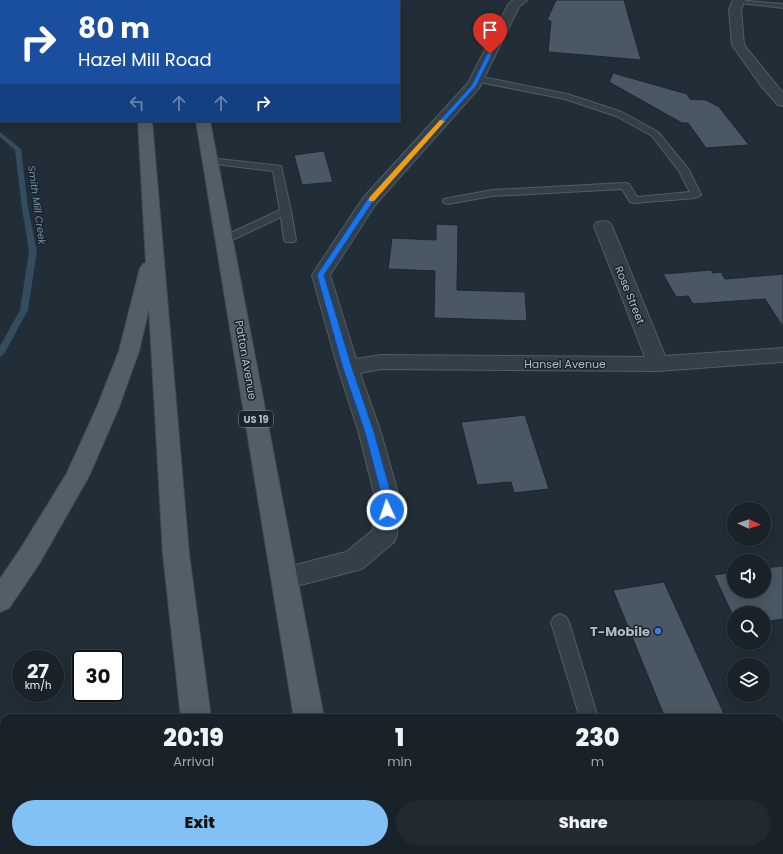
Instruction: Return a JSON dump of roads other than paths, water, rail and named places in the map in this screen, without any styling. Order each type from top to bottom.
[{"type":"main road","points":[[145,122],[176,554],[196,714]]},
{"type":"main road","name":"Patton Avenue","points":[[203,122],[308,714]]},
{"type":"main road","points":[[0,600],[30,556],[77,476],[108,407],[129,351],[153,247]]},
{"type":"street","points":[[285,578],[353,561],[385,535],[387,497],[370,432],[348,368],[321,275],[369,202],[474,85],[514,5],[521,0]]},
{"type":"street","points":[[739,0],[735,9],[738,44],[767,84],[783,102]]},
{"type":"street","points":[[767,84],[783,83]]},
{"type":"street","name":"Rose Street","points":[[603,226],[658,364]]},
{"type":"street","name":"Hansel Avenue","points":[[348,368],[380,362],[658,364],[783,356]]},
{"type":"lane","points":[[739,0],[783,6]]},
{"type":"lane","points":[[448,201],[492,193],[625,186],[634,200],[696,195],[684,170],[655,134],[619,114],[567,97],[526,88],[477,80]]},
{"type":"lane","points":[[210,162],[277,168],[286,211],[290,240]]},
{"type":"lane","points":[[224,240],[286,211]]},
{"type":"lane","points":[[560,622],[588,714]]},
{"type":"waterway","name":"Smith Mill Creek","points":[[0,134],[18,149],[25,208],[33,251],[24,310],[0,354]]},
{"type":"place","name":"T-Mobile","points":[[658,631]]}]
